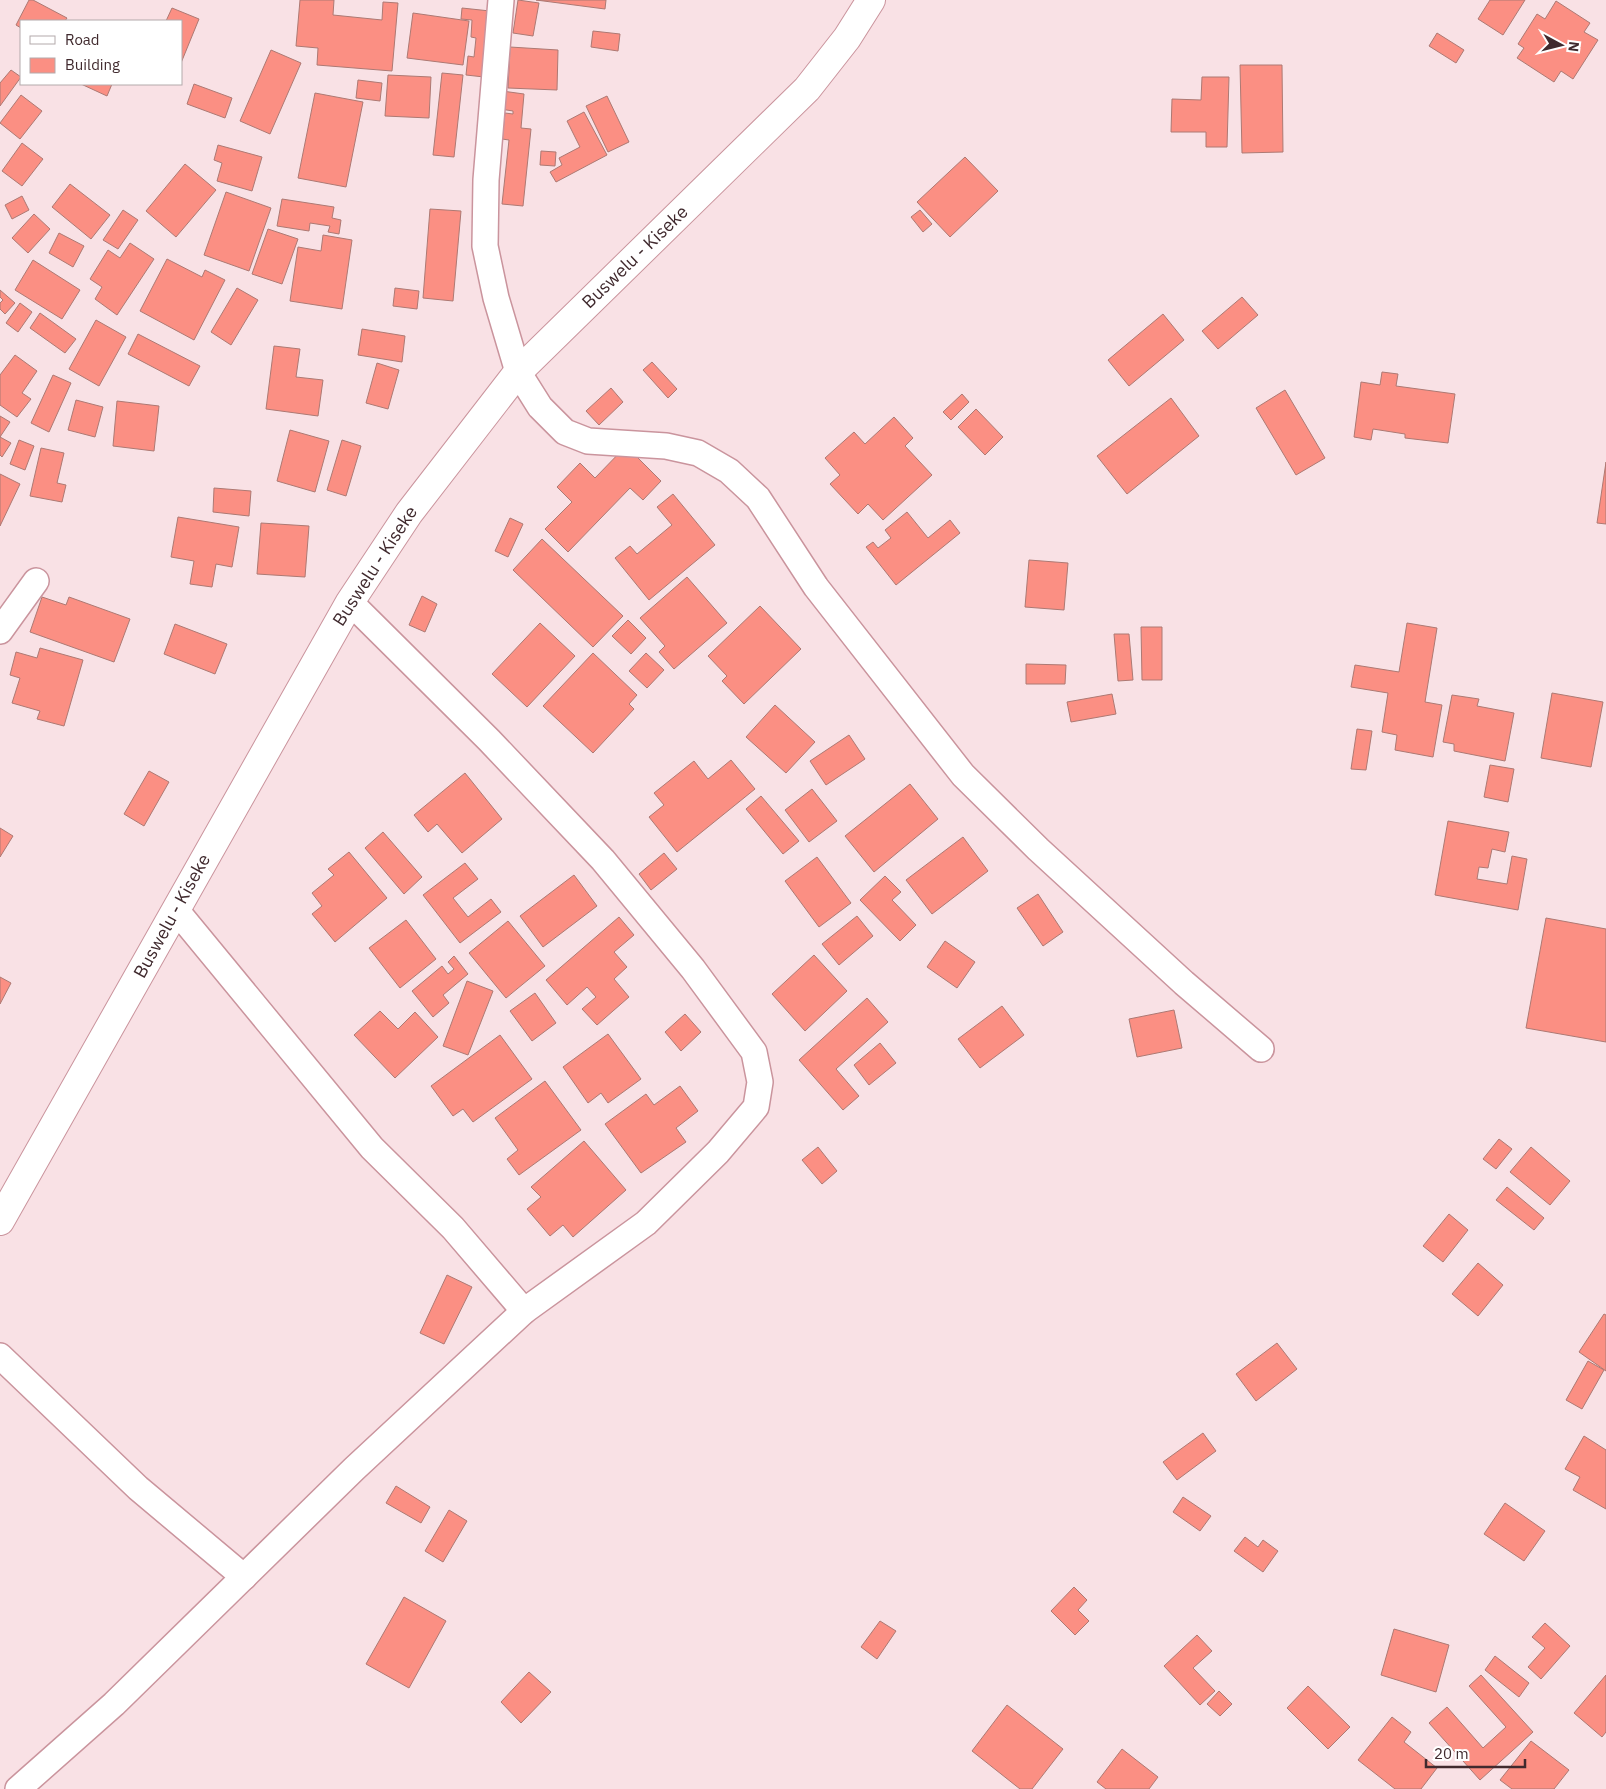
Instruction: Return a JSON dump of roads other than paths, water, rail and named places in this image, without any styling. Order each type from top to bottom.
[{"type":"main road","name":"Buswelu - Kiseke","points":[[0,1221],[350,602],[409,513],[518,372],[807,89],[847,38],[871,0]]},
{"type":"street","points":[[501,0],[486,180],[485,246],[496,298],[518,372],[540,407],[565,432],[588,441],[666,446],[698,453],[729,471],[758,498],[816,587],[962,775],[1038,849],[1184,983],[1261,1049]]},
{"type":"street","points":[[0,632],[36,581]]},
{"type":"street","points":[[18,1789],[114,1704],[354,1469],[524,1311],[646,1224],[718,1152],[756,1107],[760,1082],[754,1052],[693,969],[603,860],[489,740],[350,602]]},
{"type":"street","points":[[176,910],[372,1148],[453,1228],[524,1311]]},
{"type":"street","points":[[0,1356],[138,1488],[244,1577]]}]
